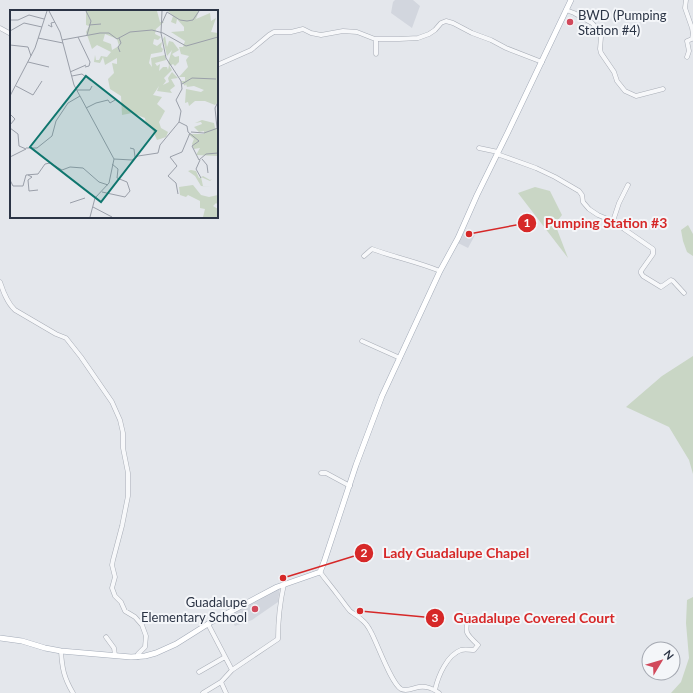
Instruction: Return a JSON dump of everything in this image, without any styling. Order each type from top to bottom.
[{"type":"main road","points":[[0,638],[22,641],[61,651],[131,657],[151,654],[171,647],[234,608],[277,587],[320,572],[356,465],[382,396],[440,271],[458,238],[477,195],[571,0]]},
{"type":"street","points":[[686,0],[685,8],[693,34],[692,39],[687,41],[689,51],[687,57]]},
{"type":"street","points":[[566,10],[592,23],[600,32],[601,53],[614,72],[617,81],[625,91],[636,96],[663,89]]},
{"type":"street","points":[[218,65],[251,50],[274,32],[291,32],[303,29],[311,33],[321,35],[343,31],[357,32],[376,39],[418,38],[429,34],[441,23],[446,21],[492,40],[506,48],[542,62]]},
{"type":"street","points":[[0,28],[10,33]]},
{"type":"street","points":[[376,39],[376,54]]},
{"type":"street","points":[[479,148],[497,153],[536,168],[579,191],[582,195],[583,202],[589,209],[598,215],[614,221],[653,249],[653,254],[641,271],[643,276],[661,288],[670,280],[673,281],[684,293]]},
{"type":"street","points":[[614,221],[618,203],[628,185]]},
{"type":"street","points":[[364,256],[372,249],[440,271]]},
{"type":"street","points":[[0,282],[11,306],[56,334],[62,336],[70,343],[112,402],[120,420],[123,433],[123,448],[128,473],[128,490],[122,526],[112,565],[115,577],[112,588],[115,596],[121,602],[125,610],[138,620],[145,632],[145,647],[138,654],[138,656]]},
{"type":"street","points":[[362,341],[400,358]]},
{"type":"street","points":[[320,472],[326,473],[350,486]]},
{"type":"street","points":[[320,572],[337,593],[342,602],[352,613],[365,622],[387,668],[396,684],[403,690],[422,687],[437,691],[438,681],[445,664],[455,654],[462,650],[474,650],[478,645],[468,636],[466,632],[468,616]]},
{"type":"street","points":[[203,693],[221,682],[232,670],[278,640],[277,632],[280,599],[284,584]]},
{"type":"street","points":[[208,624],[232,670]]},
{"type":"street","points":[[106,637],[114,648],[115,655]]},
{"type":"street","points":[[61,651],[63,671],[73,693]]},
{"type":"street","points":[[199,672],[225,657]]},
{"type":"street","points":[[221,682],[226,693]]},
{"type":"shaded area","points":[[395,0],[413,0],[420,6],[412,28],[391,13],[393,2]]},
{"type":"shaded area","points":[[465,230],[475,235],[468,248],[458,243]]},
{"type":"shaded area","name":"Guadalupe Elementary School","points":[[280,587],[278,602],[252,620],[235,626],[229,615]]},
{"type":"green space","points":[[535,187],[550,191],[562,215],[555,224],[568,258],[518,193]]},
{"type":"green space","points":[[688,225],[693,234],[693,256],[687,252],[681,230]]},
{"type":"green space","points":[[693,356],[693,474],[689,460],[669,427],[626,407],[662,376]]},
{"type":"green space","points":[[693,597],[693,693],[671,693],[681,682],[689,658],[686,623],[687,600]]},
{"type":"place","name":"BWD (Pumping Station #4)","points":[[570,22]]},
{"type":"place","name":"Pumping Station #3","points":[[469,234]]},
{"type":"place","name":"Lady Guadalupe Chapel","points":[[283,578]]},
{"type":"place","name":"Guadalupe Elementary School","points":[[255,609]]},
{"type":"place","name":"Guadalupe Covered Court","points":[[360,611]]}]
